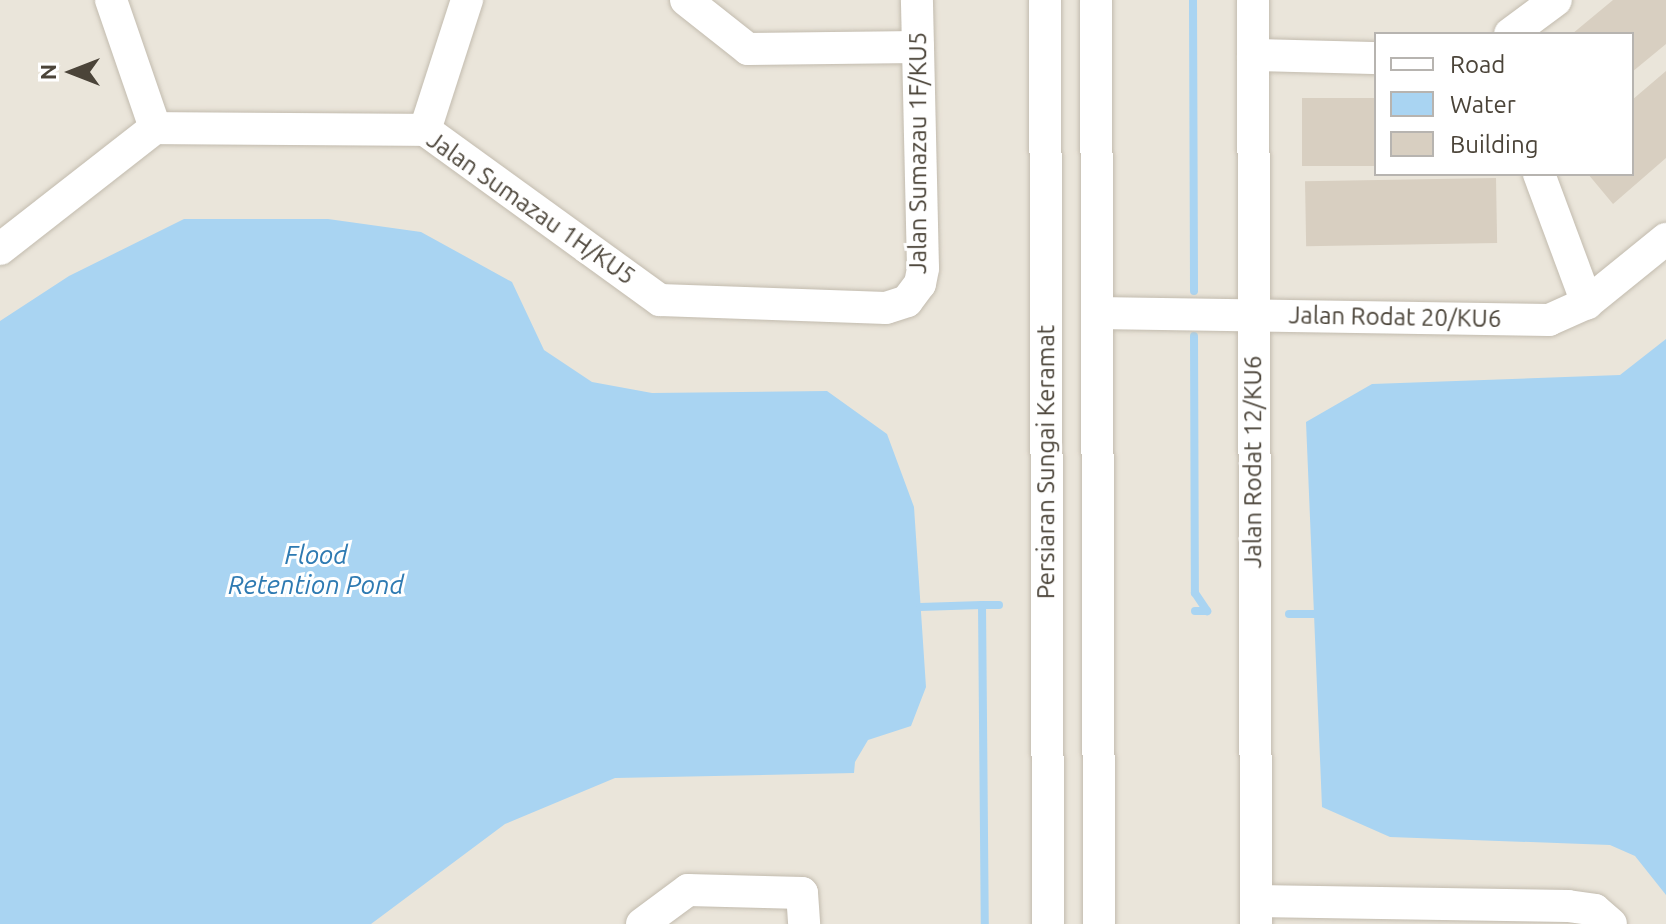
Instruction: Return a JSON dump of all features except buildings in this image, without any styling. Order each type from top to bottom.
[{"type":"street","points":[[0,249],[155,128],[111,0]]},
{"type":"street","points":[[425,130],[467,0]]},
{"type":"street","points":[[686,0],[748,49],[918,47]]},
{"type":"street","name":"Jalan Sumazau 1F/KU5","points":[[907,301],[920,284],[924,251],[917,0]]},
{"type":"street","name":"Persiaran Sungai Keramat","points":[[1045,0],[1048,924]]},
{"type":"street","points":[[1096,0],[1099,924]]},
{"type":"street","name":"Jalan Rodat 12/KU6","points":[[1253,0],[1256,912]]},
{"type":"street","points":[[1253,55],[1374,58]]},
{"type":"street","name":"Jalan Sumazau 1H/KU5","points":[[155,128],[425,130],[660,300],[886,308],[907,301]]},
{"type":"street","points":[[1540,176],[1587,303]]},
{"type":"street","name":"Jalan Rodat 20/KU6","points":[[1097,313],[1549,320],[1587,303],[1666,239]]},
{"type":"street","points":[[642,924],[688,890],[802,893],[804,924]]},
{"type":"street","points":[[1256,912],[1568,906],[1595,910],[1611,924]]},
{"type":"shaded area","points":[[0,0],[1666,0],[1666,924],[0,924]]},
{"type":"water","name":"Flood Retention Pond","points":[[184,219],[328,219],[421,232],[512,282],[544,350],[592,382],[652,393],[827,391],[887,434],[914,507],[926,687],[911,726],[868,740],[855,762],[854,773],[615,778],[505,824],[371,924],[0,924],[0,321],[69,276]]},
{"type":"water","points":[[1666,339],[1666,895],[1635,856],[1610,845],[1390,837],[1322,807],[1306,422],[1372,384],[1620,375]]},
{"type":"waterway","points":[[1193,0],[1194,291]]},
{"type":"waterway","points":[[1194,336],[1195,593],[1207,611],[1195,611]]},
{"type":"waterway","points":[[982,605],[999,605]]},
{"type":"waterway","points":[[920,607],[982,605],[985,924]]},
{"type":"waterway","points":[[1289,614],[1314,614]]}]
